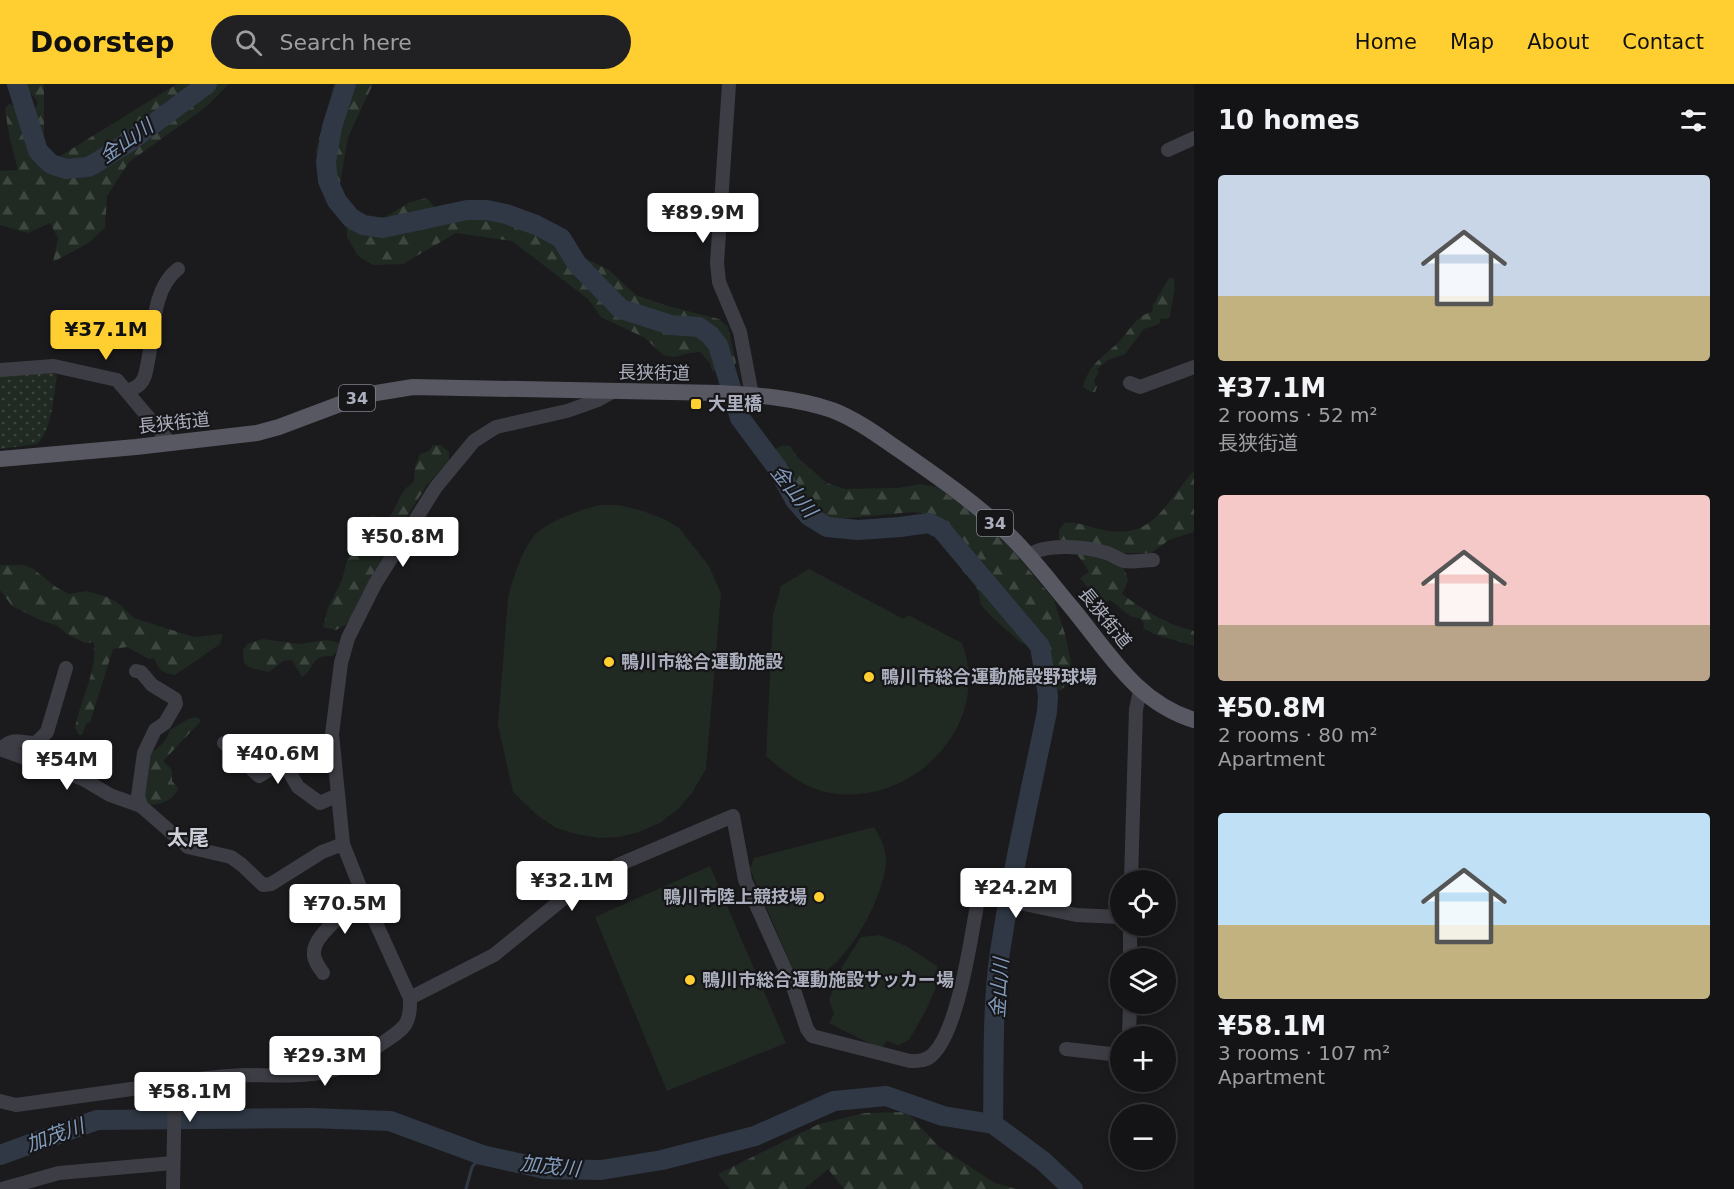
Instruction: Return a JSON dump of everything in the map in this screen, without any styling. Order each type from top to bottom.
[{"type":"main road","name":"長狭街道","points":[[0,459],[170,443],[268,430],[355,398],[395,389],[430,386],[720,393],[750,395],[820,406],[854,419],[980,509],[1028,556],[1140,691],[1166,709],[1194,720]]},
{"type":"street","points":[[729,84],[717,263],[719,282],[740,332],[750,395]]},
{"type":"street","points":[[1168,150],[1194,138]]},
{"type":"street","points":[[128,391],[140,384],[145,376],[155,310],[167,280],[178,269]]},
{"type":"street","points":[[0,370],[54,366],[117,380],[170,443]]},
{"type":"street","points":[[1130,383],[1140,387],[1194,367]]},
{"type":"street","points":[[0,1101],[16,1105],[175,1083],[200,1077],[301,1075],[344,1066],[380,1046],[404,1029],[411,1016],[410,998],[364,897],[343,844],[332,734],[341,663],[348,638],[375,584],[436,487],[465,450],[485,433],[507,424],[583,405],[614,391]]},
{"type":"street","points":[[1028,556],[1037,550],[1046,548],[1085,548],[1109,553],[1126,562],[1153,560]]},
{"type":"street","points":[[66,668],[47,732],[36,743],[8,742],[1,749],[83,779],[110,795],[141,806],[188,847],[231,857],[263,885],[271,884],[322,852],[343,844]]},
{"type":"street","points":[[136,671],[141,672],[152,686],[175,699],[176,704],[165,723],[155,730],[144,753],[138,796],[141,806]]},
{"type":"street","points":[[1131,870],[1136,709],[1140,691]]},
{"type":"street","points":[[224,743],[259,776],[276,765],[282,764],[287,768],[298,787],[320,803],[338,795]]},
{"type":"street","points":[[410,998],[494,955],[564,898],[618,865],[733,816],[745,880],[788,977],[807,1029],[812,1036],[910,1061],[922,1061],[930,1057],[946,1035],[956,1004],[979,894],[1076,915],[1110,917]]},
{"type":"street","points":[[323,973],[313,954],[321,934],[364,897]]},
{"type":"street","points":[[1066,1049],[1110,1054]]},
{"type":"street","points":[[172,1189],[175,1083]]},
{"type":"street","points":[[2,1189],[59,1173],[173,1162]]},
{"type":"green space","points":[[23,84],[44,84],[44,149],[57,158],[177,84],[229,84],[206,107],[129,162],[107,196],[105,228],[87,244],[53,262],[58,238],[50,223],[28,233],[0,225],[0,171],[18,170],[5,109],[9,104],[34,112],[38,102]]},
{"type":"green space","points":[[334,84],[373,84],[348,137],[339,189],[320,177],[316,150]]},
{"type":"green space","points":[[427,198],[436,209],[494,206],[521,211],[549,221],[570,239],[565,254],[566,264],[578,255],[609,270],[636,295],[719,319],[728,327],[736,363],[725,370],[712,371],[710,363],[700,352],[675,357],[663,355],[645,338],[601,317],[588,299],[512,241],[456,233],[403,264],[373,265],[358,256],[347,237],[346,221],[359,217],[369,219],[385,217],[410,202]]},
{"type":"green space","points":[[1169,278],[1174,278],[1170,317],[1161,318],[1159,324],[1144,329],[1125,354],[1108,360],[1097,369],[1099,372],[1095,380],[1097,387],[1095,392],[1083,387],[1088,373],[1097,362],[1118,343],[1137,320],[1152,312],[1153,305]]},
{"type":"green space","points":[[27,373],[57,375],[52,412],[46,430],[37,444],[0,449],[0,376]]},
{"type":"green space","points":[[433,445],[441,445],[449,452],[449,460],[427,485],[394,537],[347,624],[336,630],[323,627],[328,608],[342,580],[348,556],[355,546],[370,541],[376,530],[371,515],[387,519],[401,495],[414,482],[415,467],[420,454],[429,451]]},
{"type":"green space","points":[[782,445],[790,446],[798,458],[827,483],[845,489],[898,488],[920,484],[937,487],[987,524],[1054,600],[1071,662],[1067,685],[1059,691],[1052,684],[1048,660],[1031,645],[1021,643],[981,605],[978,590],[933,533],[936,515],[913,512],[838,519],[822,516],[806,505],[783,464],[775,455],[776,449]]},
{"type":"green space","points":[[1194,471],[1194,532],[1169,540],[1151,553],[1113,553],[1080,541],[1059,540],[1059,530],[1064,523],[1076,523],[1109,531],[1125,532],[1138,529],[1159,514]]},
{"type":"green space","name":"鴨川市総合運動施設","points":[[601,505],[619,505],[643,511],[679,528],[709,566],[721,594],[706,769],[692,793],[677,810],[660,823],[619,837],[599,838],[556,828],[537,815],[513,792],[498,725],[508,598],[521,558],[533,537],[546,526],[575,513]]},
{"type":"green space","points":[[1086,551],[1124,568],[1128,581],[1122,594],[1156,616],[1194,631],[1194,646],[1154,634],[1143,628],[1144,624],[1141,619],[1130,616],[1110,600],[1105,603],[1089,589],[1080,578],[1089,572],[1077,554]]},
{"type":"green space","points":[[0,565],[23,565],[32,568],[69,594],[86,591],[105,596],[117,602],[134,618],[194,637],[223,634],[220,644],[175,675],[162,670],[154,658],[149,659],[127,647],[113,649],[90,722],[86,724],[82,735],[79,735],[75,728],[91,675],[94,642],[85,643],[67,634],[56,625],[42,621],[12,606],[0,590]]},
{"type":"green space","name":"鴨川市総合運動施設野球場","points":[[809,569],[904,619],[908,615],[962,643],[969,672],[967,701],[957,728],[941,751],[920,771],[895,785],[867,793],[826,792],[798,781],[766,756],[773,615],[781,586]]},
{"type":"green space","points":[[263,639],[299,644],[328,640],[339,643],[338,650],[332,656],[316,660],[302,677],[292,660],[283,661],[269,672],[251,668],[244,663],[243,650],[247,644]]},
{"type":"green space","points":[[197,717],[201,721],[163,761],[172,770],[172,781],[178,788],[176,793],[164,802],[144,804],[149,753],[162,744],[170,730],[188,719]]},
{"type":"green space","name":"鴨川市陸上競技場","points":[[874,827],[883,843],[886,862],[884,877],[868,917],[843,955],[828,969],[812,977],[796,977],[750,869],[754,858]]},
{"type":"green space","name":"鴨川市総合運動施設サッカー場","points":[[710,866],[786,1043],[667,1091],[595,917]]},
{"type":"green space","points":[[880,935],[906,946],[937,966],[940,978],[909,1040],[898,1045],[887,1041],[881,1049],[829,1023],[834,1014],[829,999],[842,967],[861,937]]},
{"type":"green space","points":[[907,1112],[938,1146],[995,1183],[1016,1189],[844,1189],[828,1169],[804,1189],[730,1189],[718,1174],[819,1124],[865,1113]]},
{"type":"waterway","name":"金山川","points":[[17,84],[38,151],[51,164],[66,169],[88,167],[94,164],[129,142],[207,84]]},
{"type":"waterway","name":"金山川","points":[[346,84],[332,127],[326,162],[328,181],[337,201],[351,218],[363,225],[383,228],[467,210],[487,210],[536,225],[561,238],[577,264],[621,309],[671,325],[699,327],[710,335],[718,345],[740,418],[778,469],[795,500],[809,516],[827,527],[858,530],[929,523],[941,529],[1040,646],[1048,696],[1047,712],[1015,866],[999,959],[994,1021],[993,1124]]},
{"type":"waterway","name":"加茂川","points":[[0,1155],[97,1120],[311,1118],[390,1121],[482,1155],[545,1169],[601,1170],[662,1160],[755,1136],[834,1101],[886,1096],[943,1116],[993,1124],[1043,1161],[1073,1189]]},
{"type":"waterway","points":[[466,1189],[472,1167],[482,1155]]},
{"type":"place","name":"大里橋","points":[[696,404]]},
{"type":"place","name":"鴨川市総合運動施設","points":[[609,662]]},
{"type":"place","name":"鴨川市総合運動施設野球場","points":[[869,677]]},
{"type":"place","name":"鴨川市陸上競技場","points":[[819,897]]},
{"type":"place","name":"鴨川市総合運動施設サッカー場","points":[[690,980]]},
{"type":"district","name":"太尾","points":[[188,838]]}]
